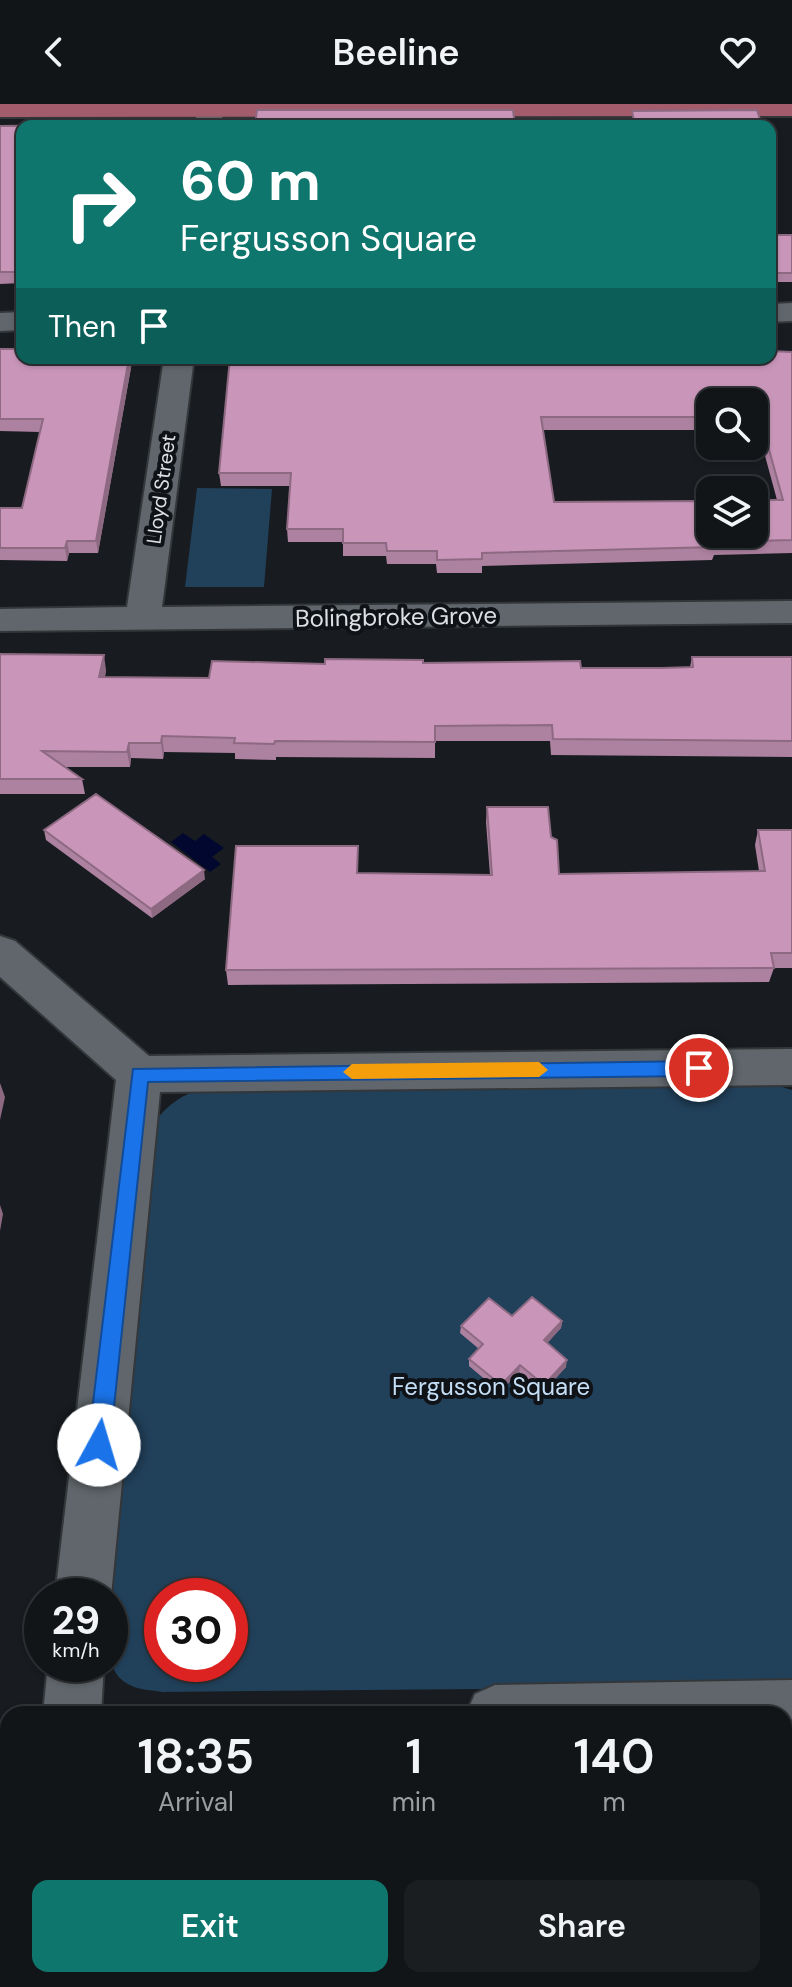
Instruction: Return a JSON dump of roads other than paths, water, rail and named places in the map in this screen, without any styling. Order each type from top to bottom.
[{"type":"main road","points":[[17,107],[210,113],[590,106],[792,108]]},
{"type":"street","name":"Lloyd Street","points":[[143,620],[178,364]]},
{"type":"street","name":"Bolingbroke Grove","points":[[0,620],[792,612]]},
{"type":"street","points":[[0,952],[139,1074],[792,1067]]},
{"type":"street","points":[[85,1578],[139,1074]]},
{"type":"street","points":[[73,1706],[75,1682]]},
{"type":"park label","name":"Fergusson Square","points":[[491,1387]]}]
